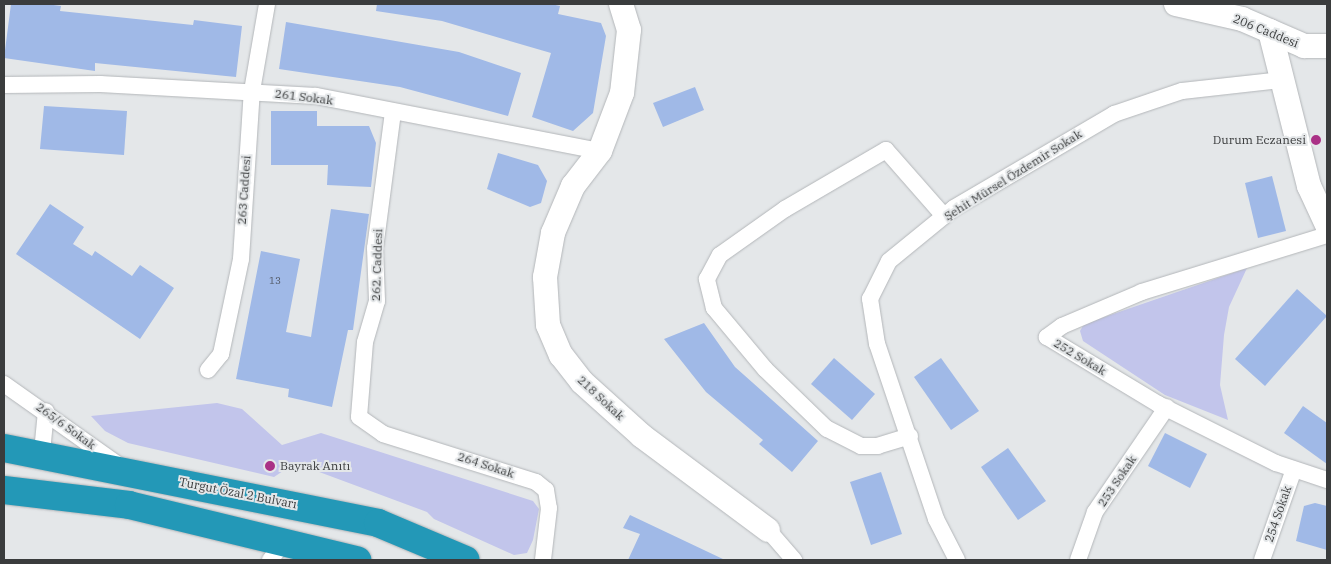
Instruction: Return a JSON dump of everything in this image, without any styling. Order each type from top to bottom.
[{"type":"highway","name":"Turgut Özal 2 Bulvarı","points":[[4,448],[42,452],[378,522],[466,560]]},
{"type":"highway","points":[[4,490],[129,505],[278,550],[357,560]]},
{"type":"street","name":"263 Caddesi","points":[[208,370],[221,354],[241,259],[252,91],[267,4]]},
{"type":"street","name":"218 Sokak","points":[[621,4],[629,30],[622,93],[600,151],[573,186],[553,233],[545,277],[548,325],[561,354],[582,382],[642,436],[768,530],[794,560]]},
{"type":"street","name":"206 Caddesi","points":[[1176,4],[1241,12],[1270,31],[1304,46],[1327,46]]},
{"type":"street","points":[[1270,31],[1309,186],[1327,225]]},
{"type":"street","name":"Şehit Mürsel Özdemir Sokak","points":[[957,560],[942,536],[910,436],[877,344],[870,299],[889,261],[944,216],[1114,114],[1182,91],[1282,80]]},
{"type":"street","name":"261 Sokak","points":[[4,84],[252,91],[316,96],[600,151]]},
{"type":"street","name":"262. Caddesi","points":[[359,417],[365,342],[377,301],[375,248],[393,112]]},
{"type":"street","points":[[910,436],[878,446],[861,446],[828,429],[765,369],[714,308],[707,280],[720,255],[785,208],[886,150],[944,216]]},
{"type":"street","name":"252 Sokak","points":[[1327,235],[1142,292],[1062,326],[1047,337],[1167,407],[1294,469],[1327,480]]},
{"type":"street","name":"265/6 Sokak","points":[[4,384],[46,411],[127,471]]},
{"type":"street","name":"253 Sokak","points":[[1078,560],[1095,512],[1167,407]]},
{"type":"street","points":[[42,452],[46,411]]},
{"type":"street","name":"264 Sokak","points":[[359,417],[383,434],[536,482],[546,490],[549,508],[543,560]]},
{"type":"street","name":"254 Sokak","points":[[1262,560],[1294,469]]},
{"type":"shaded area","points":[[1247,268],[1229,307],[1224,335],[1220,385],[1228,420],[1165,395],[1083,341],[1080,331],[1084,324]]},
{"type":"shaded area","points":[[217,403],[242,409],[282,445],[321,433],[533,501],[539,509],[533,540],[527,553],[514,555],[434,519],[427,512],[295,463],[274,477],[128,443],[105,431],[91,416]]},
{"type":"building","points":[[11,4],[46,4],[61,6],[60,11],[193,25],[194,20],[242,26],[236,77],[95,63],[95,71],[4,58]]},
{"type":"building","points":[[377,4],[551,4],[560,6],[558,14],[601,23],[606,36],[593,113],[573,131],[532,117],[551,53],[442,21],[376,11]]},
{"type":"building","points":[[286,22],[459,52],[521,73],[508,116],[400,87],[279,69]]},
{"type":"building","points":[[695,87],[704,110],[663,127],[653,103]]},
{"type":"building","points":[[44,106],[127,111],[124,155],[40,149]]},
{"type":"building","points":[[271,111],[317,111],[317,126],[369,126],[376,143],[371,187],[327,185],[328,165],[271,165]]},
{"type":"building","points":[[498,153],[538,165],[547,181],[541,203],[530,207],[487,189]]},
{"type":"building","points":[[1272,176],[1286,231],[1258,238],[1245,183]]},
{"type":"building","points":[[50,204],[84,227],[73,244],[92,256],[95,251],[132,276],[140,265],[174,288],[140,339],[16,254]]},
{"type":"building","points":[[331,209],[369,214],[353,330],[348,330],[332,407],[288,397],[289,389],[236,379],[261,251],[300,259],[286,332],[311,337]]},
{"type":"building","points":[[1297,289],[1327,316],[1265,386],[1235,359]]},
{"type":"building","points":[[704,323],[735,367],[818,441],[792,472],[759,444],[763,440],[706,392],[664,339]]},
{"type":"building","points":[[834,358],[875,394],[852,420],[811,384]]},
{"type":"building","points":[[941,358],[979,411],[951,430],[914,377]]},
{"type":"building","points":[[1303,406],[1327,423],[1327,464],[1284,433]]},
{"type":"building","points":[[1165,433],[1207,454],[1190,488],[1148,466]]},
{"type":"building","points":[[1008,448],[1046,501],[1018,520],[981,467]]},
{"type":"building","points":[[881,472],[902,534],[871,545],[850,482]]},
{"type":"building","points":[[1315,503],[1327,506],[1327,550],[1296,541],[1304,506]]},
{"type":"building","points":[[630,515],[725,560],[628,560],[640,534],[623,528]]},
{"type":"place","name":"Durum Eczanesi","points":[[1316,140]]},
{"type":"place","name":"Bayrak Anıtı","points":[[270,466]]}]
